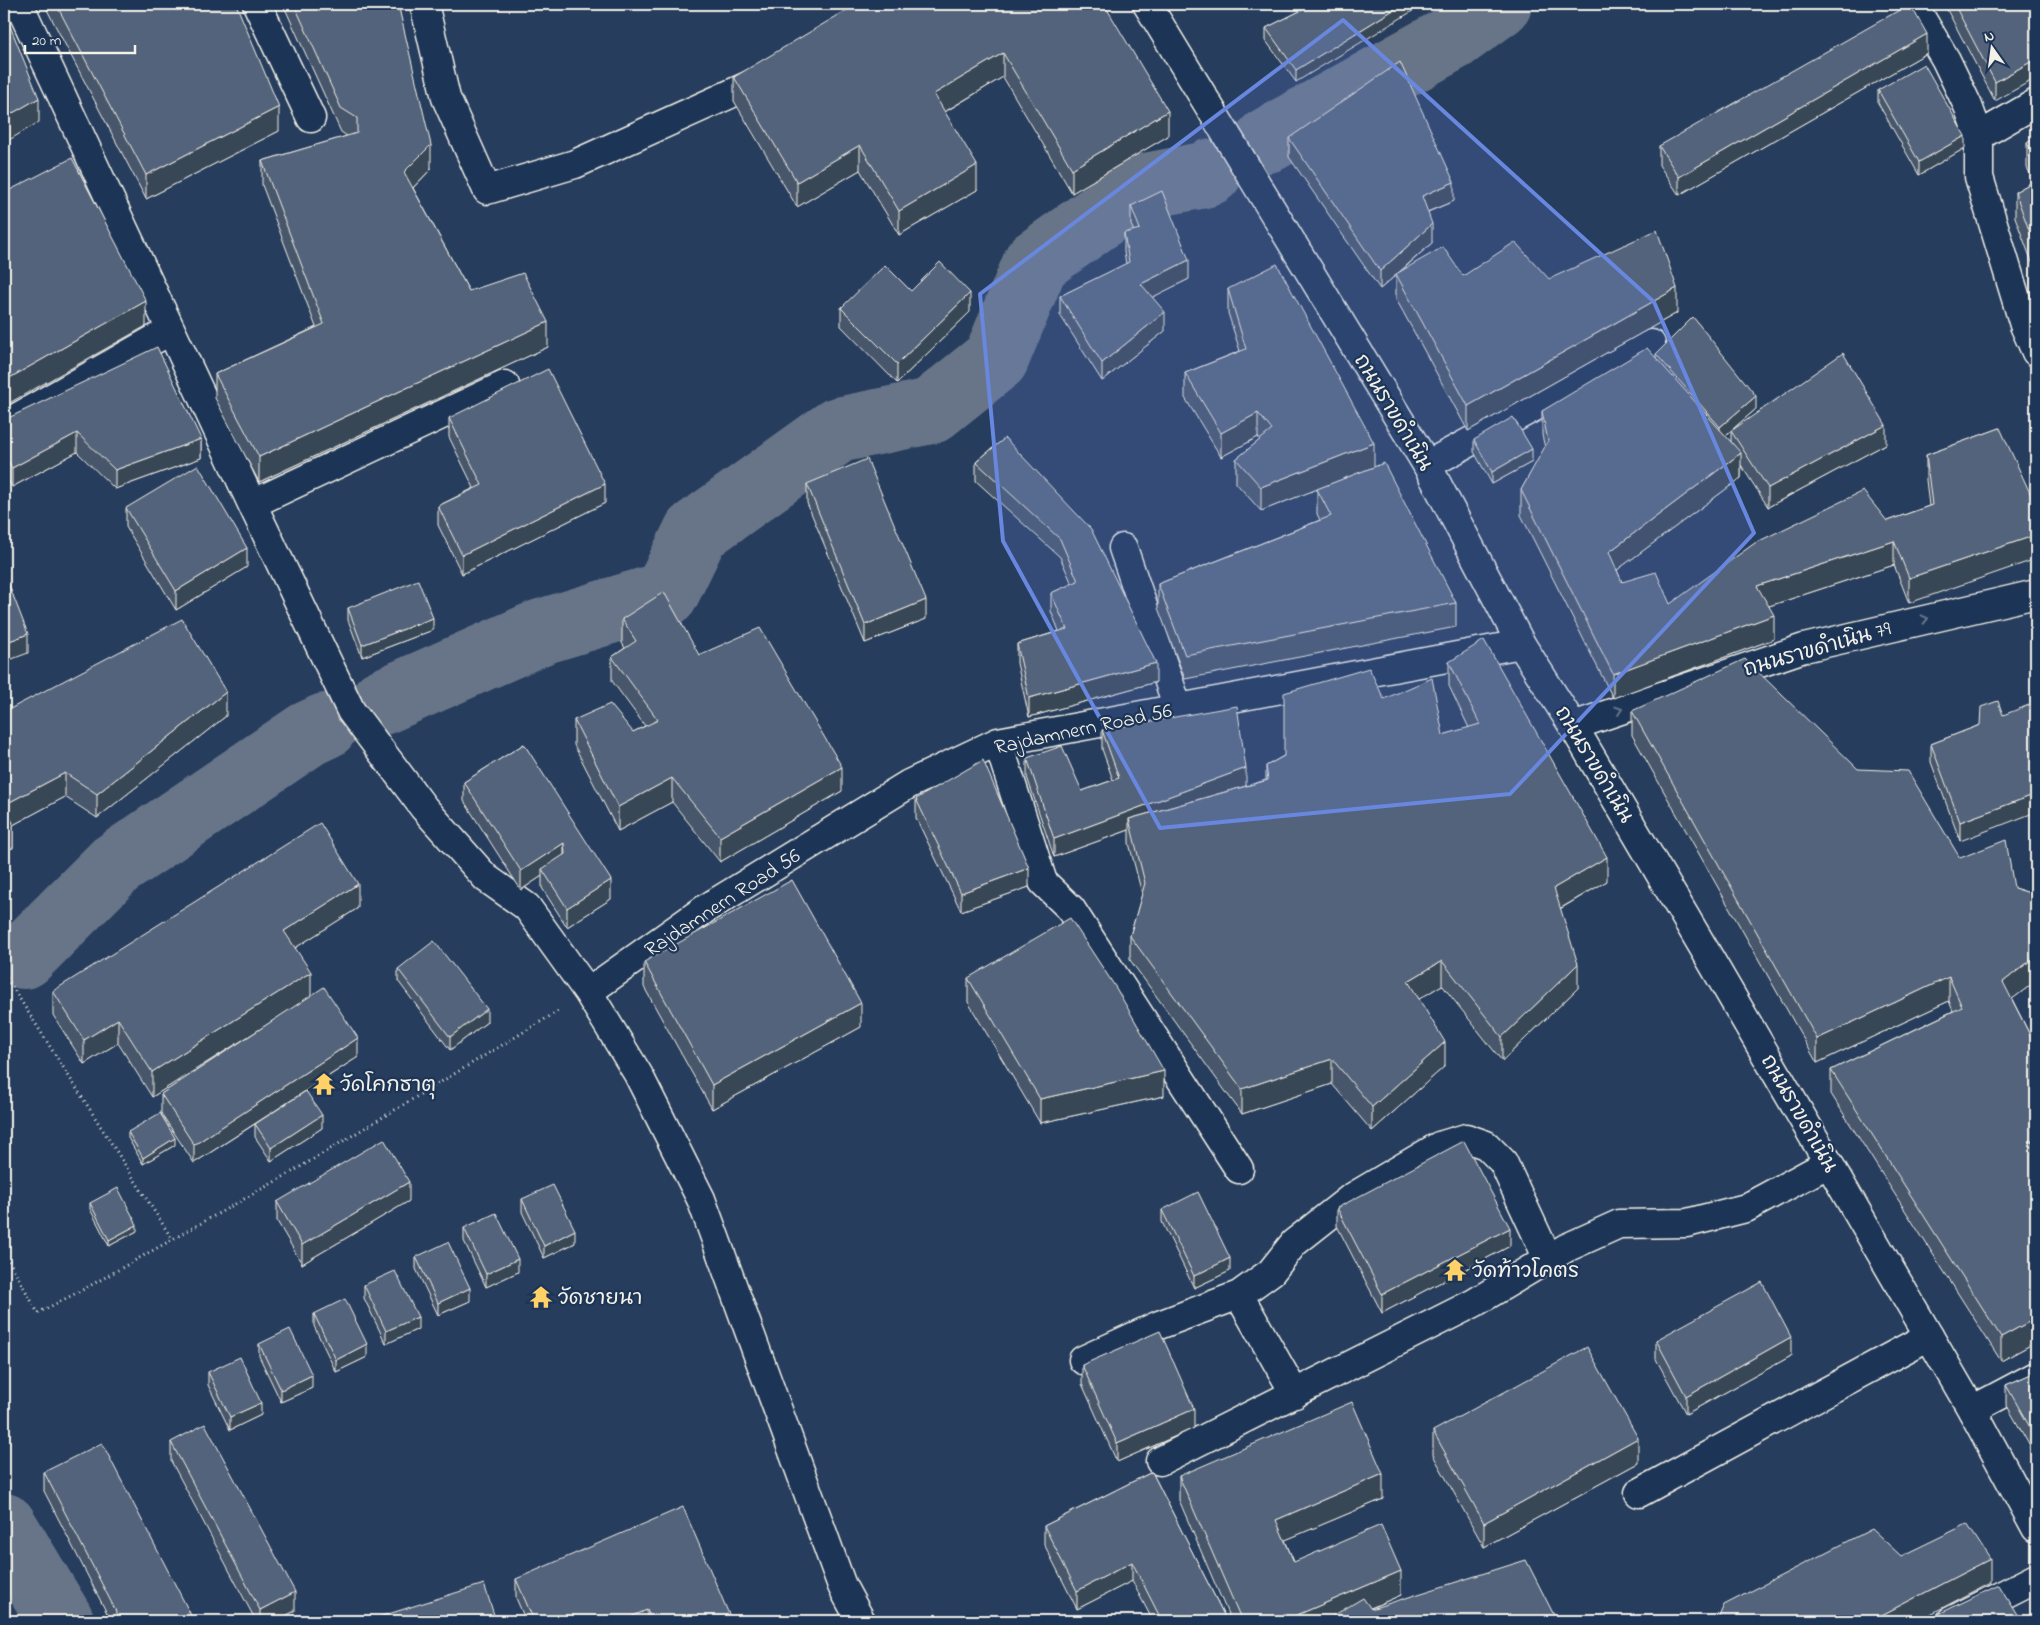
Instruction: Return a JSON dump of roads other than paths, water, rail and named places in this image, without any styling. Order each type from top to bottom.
[{"type":"street","points":[[19,4],[252,504],[352,711],[424,808],[486,878],[527,907],[588,992],[638,1074],[701,1199],[842,1586],[861,1621]]},
{"type":"street","points":[[257,4],[311,118]]},
{"type":"street","points":[[424,4],[446,98],[487,190],[575,164],[773,75]]},
{"type":"street","name":"ถนนราขดำเนิน","points":[[1147,4],[1427,465],[1521,644],[1573,726],[1829,1163],[1972,1410],[2036,1528]]},
{"type":"street","points":[[1920,7],[1980,136],[1979,177],[2024,325],[2036,352]]},
{"type":"street","points":[[1980,136],[2036,103]]},
{"type":"street","points":[[4,425],[171,330]]},
{"type":"street","points":[[1427,465],[1651,344]]},
{"type":"street","points":[[252,504],[505,385]]},
{"type":"street","points":[[1122,548],[1178,708]]},
{"type":"street","name":"ถนนราขดำเนิน 79","points":[[1573,726],[1804,648],[2036,594]]},
{"type":"street","name":"Rajdamnern Road 56","points":[[588,992],[705,909],[909,784],[998,742],[1521,644]]},
{"type":"street","points":[[998,742],[1043,882],[1071,909],[1239,1169]]},
{"type":"street","points":[[1083,1360],[1159,1325],[1239,1295],[1271,1272],[1294,1243],[1351,1198],[1439,1146],[1466,1138],[1486,1145],[1503,1162],[1548,1259]]},
{"type":"street","points":[[1160,1461],[1474,1302],[1566,1248],[1619,1224],[1687,1222],[1746,1208],[1829,1163]]},
{"type":"street","points":[[1239,1295],[1295,1394]]},
{"type":"street","points":[[1639,1493],[1928,1336]]},
{"type":"street","points":[[1972,1410],[2036,1376]]},
{"type":"street","points":[[1951,1621],[2036,1578]]},
{"type":"waterway","points":[[1268,140],[1452,38],[1499,4]]},
{"type":"waterway","points":[[382,702],[541,632],[666,594],[696,532],[838,430],[931,411],[996,359],[1036,262],[1141,187],[1204,175],[1210,172]]},
{"type":"waterway","points":[[24,956],[115,865],[308,734],[325,726]]},
{"type":"waterway","points":[[4,1526],[61,1621]]},
{"type":"place","name":"วัดโคกธาตุ","points":[[324,1084]]},
{"type":"place","name":"วัดท้าวโคตร","points":[[1455,1270]]},
{"type":"place","name":"วัดชายนา","points":[[541,1297]]}]
